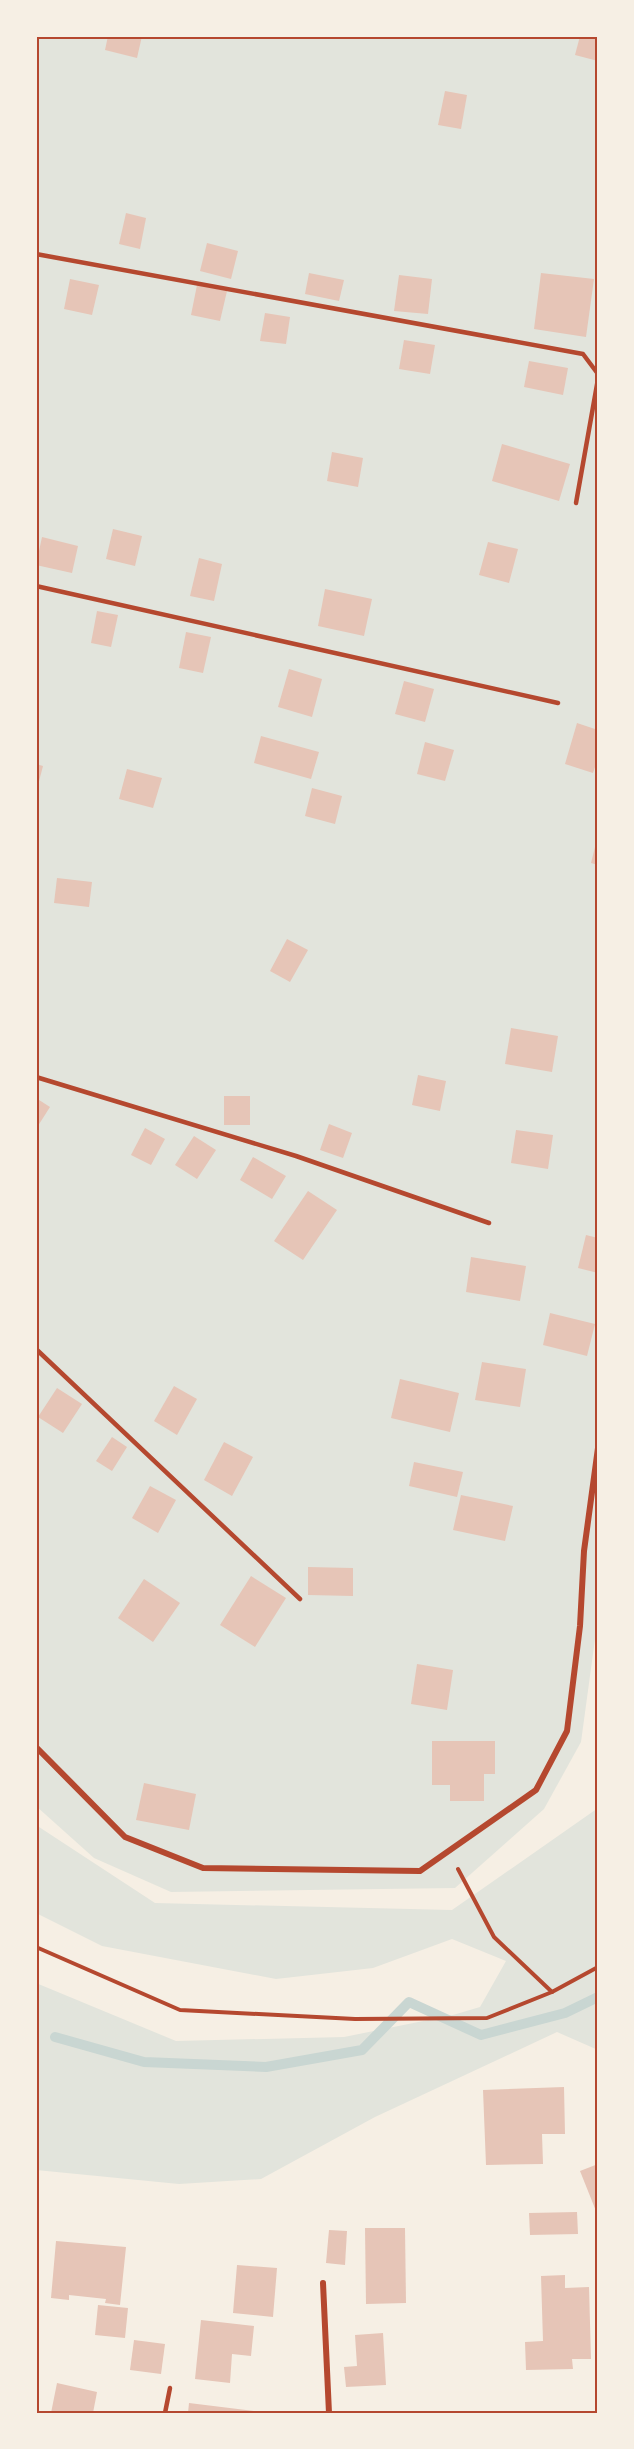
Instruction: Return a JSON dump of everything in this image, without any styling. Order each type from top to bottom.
[{"type":"street","points":[[36,1747],[125,1837],[203,1868],[420,1871],[536,1790],[567,1731],[580,1626],[584,1551],[598,1448]]},
{"type":"street","points":[[323,2283],[329,2413]]},
{"type":"lane","points":[[36,254],[583,354],[598,377],[576,503]]},
{"type":"lane","points":[[592,415],[598,416]]},
{"type":"lane","points":[[36,586],[558,703]]},
{"type":"lane","points":[[36,1077],[296,1156],[489,1223]]},
{"type":"lane","points":[[36,1348],[300,1599]]},
{"type":"lane","points":[[165,2413],[170,2388]]},
{"type":"path","points":[[448,1851],[494,1937],[552,1992]]},
{"type":"path","points":[[36,1947],[180,2010],[355,2019],[487,2018],[552,1992],[598,1967]]},
{"type":"shaded area","points":[[36,36],[598,36],[598,1617],[581,1742],[544,1809],[455,1888],[171,1892],[94,1858],[36,1806]]},
{"type":"shaded area","points":[[598,1808],[598,2050],[557,2032],[375,2117],[261,2179],[179,2184],[36,2170],[36,1983],[176,2041],[344,2037],[453,2015],[480,2007],[506,1961],[452,1939],[373,1968],[276,1979],[102,1946],[36,1913],[36,1825],[155,1903],[452,1910]]},
{"type":"building","points":[[108,36],[142,36],[137,58],[105,50]]},
{"type":"building","points":[[580,36],[598,36],[598,61],[575,55]]},
{"type":"building","points":[[445,91],[467,95],[461,129],[438,125]]},
{"type":"building","points":[[126,213],[146,218],[140,249],[119,244]]},
{"type":"building","points":[[207,243],[238,251],[231,279],[200,271]]},
{"type":"building","points":[[309,273],[344,280],[339,301],[305,294]]},
{"type":"building","points":[[541,273],[594,279],[586,337],[534,329]]},
{"type":"building","points":[[399,275],[432,279],[428,314],[394,311]]},
{"type":"building","points":[[70,279],[99,285],[92,315],[64,309]]},
{"type":"building","points":[[197,285],[227,291],[220,321],[191,315]]},
{"type":"building","points":[[265,313],[290,317],[286,344],[260,341]]},
{"type":"building","points":[[404,340],[435,345],[430,374],[399,369]]},
{"type":"building","points":[[529,361],[568,368],[563,395],[524,387]]},
{"type":"building","points":[[502,444],[570,464],[559,501],[492,481]]},
{"type":"building","points":[[332,452],[363,458],[358,487],[327,481]]},
{"type":"building","points":[[113,529],[142,536],[135,566],[106,559]]},
{"type":"building","points":[[42,537],[78,546],[72,573],[36,565]]},
{"type":"building","points":[[488,542],[518,549],[509,583],[479,575]]},
{"type":"building","points":[[199,558],[222,564],[214,601],[190,596]]},
{"type":"building","points":[[325,589],[372,599],[364,636],[318,626]]},
{"type":"building","points":[[97,611],[118,615],[111,647],[91,643]]},
{"type":"building","points":[[186,632],[211,637],[203,673],[179,668]]},
{"type":"building","points":[[289,669],[322,679],[312,717],[278,707]]},
{"type":"building","points":[[404,681],[434,689],[425,722],[395,714]]},
{"type":"building","points":[[577,723],[598,730],[598,758],[593,773],[565,764]]},
{"type":"building","points":[[261,736],[319,752],[311,779],[254,763]]},
{"type":"building","points":[[425,742],[454,750],[445,781],[417,774]]},
{"type":"building","points":[[36,764],[43,766],[37,789],[36,789]]},
{"type":"building","points":[[127,769],[162,778],[153,808],[119,799]]},
{"type":"building","points":[[312,788],[342,796],[335,824],[305,816]]},
{"type":"building","points":[[598,839],[598,865],[591,863]]},
{"type":"building","points":[[57,878],[92,882],[89,907],[54,903]]},
{"type":"building","points":[[287,939],[308,950],[290,982],[270,971]]},
{"type":"building","points":[[511,1028],[558,1036],[552,1072],[505,1064]]},
{"type":"building","points":[[418,1075],[446,1081],[440,1111],[412,1105]]},
{"type":"building","points":[[224,1096],[250,1096],[250,1125],[224,1125]]},
{"type":"building","points":[[36,1098],[50,1107],[36,1129]]},
{"type":"building","points":[[329,1124],[352,1133],[343,1158],[320,1150]]},
{"type":"building","points":[[145,1128],[165,1139],[151,1165],[131,1155]]},
{"type":"building","points":[[516,1130],[553,1135],[548,1169],[511,1163]]},
{"type":"building","points":[[194,1136],[216,1150],[197,1179],[175,1165]]},
{"type":"building","points":[[253,1157],[286,1176],[272,1199],[240,1180]]},
{"type":"building","points":[[308,1191],[337,1210],[303,1260],[274,1241]]},
{"type":"building","points":[[586,1235],[598,1238],[598,1273],[578,1268]]},
{"type":"building","points":[[471,1257],[526,1266],[520,1301],[466,1292]]},
{"type":"building","points":[[550,1313],[595,1324],[587,1356],[543,1345]]},
{"type":"building","points":[[482,1362],[526,1369],[520,1407],[475,1400]]},
{"type":"building","points":[[400,1379],[459,1393],[450,1432],[391,1418]]},
{"type":"building","points":[[174,1386],[197,1399],[177,1435],[154,1421]]},
{"type":"building","points":[[57,1388],[82,1404],[63,1433],[38,1417]]},
{"type":"building","points":[[112,1437],[127,1447],[112,1471],[96,1461]]},
{"type":"building","points":[[224,1442],[253,1457],[232,1496],[204,1480]]},
{"type":"building","points":[[414,1462],[463,1472],[457,1497],[409,1486]]},
{"type":"building","points":[[150,1486],[176,1500],[158,1533],[132,1518]]},
{"type":"building","points":[[461,1495],[513,1506],[505,1541],[453,1530]]},
{"type":"building","points":[[308,1567],[353,1568],[353,1596],[308,1595]]},
{"type":"building","points":[[251,1576],[286,1598],[255,1647],[220,1625]]},
{"type":"building","points":[[144,1579],[180,1603],[153,1642],[118,1618]]},
{"type":"building","points":[[417,1664],[453,1670],[447,1710],[411,1704]]},
{"type":"building","points":[[432,1741],[495,1741],[495,1774],[484,1774],[484,1801],[450,1801],[450,1785],[432,1785]]},
{"type":"building","points":[[144,1783],[196,1794],[189,1830],[136,1820]]},
{"type":"building","points":[[564,2087],[565,2134],[542,2134],[543,2164],[486,2165],[483,2090]]},
{"type":"building","points":[[598,2164],[598,2210],[596,2211],[580,2171]]},
{"type":"building","points":[[577,2212],[578,2234],[530,2235],[529,2213]]},
{"type":"building","points":[[365,2228],[405,2228],[406,2303],[366,2304]]},
{"type":"building","points":[[329,2230],[347,2231],[345,2265],[326,2263]]},
{"type":"building","points":[[56,2241],[126,2247],[120,2305],[105,2303],[106,2299],[69,2295],[69,2300],[51,2298]]},
{"type":"building","points":[[237,2265],[277,2268],[273,2317],[233,2313]]},
{"type":"building","points":[[565,2275],[565,2288],[589,2287],[591,2359],[572,2359],[573,2369],[526,2370],[525,2342],[543,2341],[541,2276]]},
{"type":"building","points":[[98,2305],[128,2308],[125,2338],[95,2335]]},
{"type":"building","points":[[201,2320],[254,2326],[251,2356],[232,2354],[230,2383],[195,2379]]},
{"type":"building","points":[[383,2333],[386,2385],[346,2387],[344,2367],[357,2366],[355,2335]]},
{"type":"building","points":[[134,2340],[165,2344],[161,2374],[130,2370]]},
{"type":"building","points":[[57,2383],[97,2392],[93,2413],[51,2413]]},
{"type":"building","points":[[189,2403],[262,2412],[262,2413],[188,2413]]},
{"type":"waterway","points":[[55,2037],[144,2062],[266,2067],[362,2050],[409,2002],[481,2035],[565,2013],[598,1997]]}]
